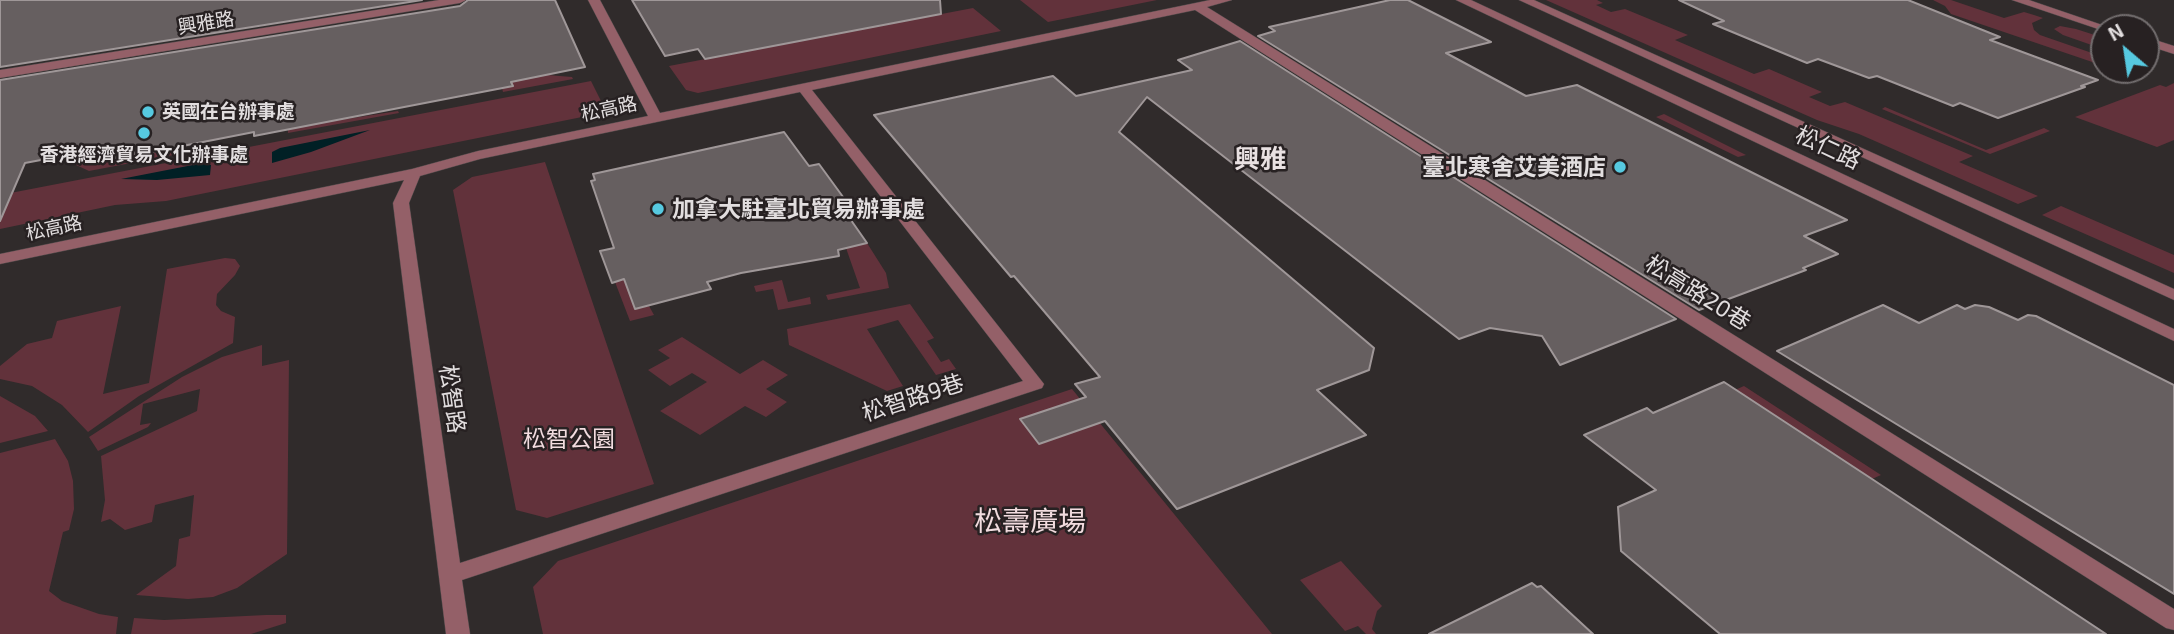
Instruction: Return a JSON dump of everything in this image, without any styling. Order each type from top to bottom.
[{"type":"street","name":"興雅路","points":[[0,74],[460,0]]},
{"type":"street","points":[[594,0],[656,119]]},
{"type":"street","name":"松高路","points":[[0,259],[414,173],[478,155],[1226,0]]},
{"type":"street","name":"松仁路","points":[[1462,0],[2174,336]]},
{"type":"street","name":"松仁路","points":[[1525,0],[2174,295]]},
{"type":"street","points":[[2018,0],[2090,23]]},
{"type":"street","name":"松高路20巷","points":[[1197,6],[2174,621]]},
{"type":"street","name":"松智路9巷","points":[[450,575],[1035,384],[804,88]]},
{"type":"street","name":"松智路","points":[[414,173],[401,203],[458,634]]},
{"type":"green space","points":[[1020,0],[1157,0],[1048,22]]},
{"type":"green space","points":[[1546,0],[1597,0],[1603,3],[1596,5],[1611,12],[1625,9],[1688,35],[1675,40],[1754,74],[1769,69],[1822,92],[1809,97],[1830,106],[1845,102],[1973,156],[1959,162],[2038,196],[2018,204],[1859,134],[1817,120]]},
{"type":"green space","points":[[1933,0],[1951,0],[2004,18],[2024,12],[2043,18],[2032,23],[2034,30],[2040,35],[2090,52],[2090,61],[1951,14],[1945,6]]},
{"type":"green space","points":[[973,8],[1001,31],[698,93],[686,90],[669,66]]},
{"type":"green space","points":[[2060,26],[2090,34],[2090,44],[2054,29]]},
{"type":"green space","points":[[535,74],[573,79],[503,92],[502,88],[512,86],[511,82],[532,78]]},
{"type":"green space","points":[[591,81],[602,103],[599,108],[582,117],[166,201],[115,205],[0,229],[0,195]]},
{"type":"green space","points":[[2174,83],[2174,140],[2157,147],[2075,117],[2160,85],[2166,87]]},
{"type":"green space","points":[[1885,107],[1986,150],[2044,128],[2050,131],[1990,154],[1882,109]]},
{"type":"green space","points":[[398,111],[399,113],[288,133],[288,128]]},
{"type":"green space","points":[[1664,114],[1746,155],[1738,157],[1656,117]]},
{"type":"green space","points":[[185,145],[184,153],[89,171],[61,158],[53,150],[78,153],[115,146],[112,159]]},
{"type":"green space","name":"松智公園","points":[[545,162],[654,484],[547,518],[516,510],[453,190],[472,177]]},
{"type":"green space","points":[[2061,206],[2174,255],[2174,273],[2042,215]]},
{"type":"green space","points":[[867,243],[886,273],[889,288],[828,300],[826,295],[860,288],[846,248]]},
{"type":"green space","points":[[225,258],[235,259],[240,266],[217,294],[216,305],[221,311],[235,317],[233,343],[139,396],[88,432],[62,405],[32,386],[0,379],[0,366],[27,344],[52,338],[57,321],[121,306],[103,394],[149,383],[167,269]]},
{"type":"green space","points":[[624,279],[635,309],[649,306],[654,315],[630,321],[615,282]]},
{"type":"green space","points":[[782,280],[788,302],[810,297],[811,304],[778,310],[773,289],[756,292],[754,286]]},
{"type":"green space","points":[[910,304],[934,338],[927,341],[941,362],[949,359],[956,369],[936,375],[898,320],[867,329],[903,386],[887,391],[789,345],[787,329]]},
{"type":"green space","points":[[682,337],[740,374],[763,360],[788,375],[766,389],[787,402],[766,417],[745,406],[700,435],[660,411],[707,382],[692,373],[670,386],[648,370],[670,358],[658,350]]},
{"type":"green space","points":[[262,345],[262,366],[289,360],[287,554],[237,588],[213,597],[188,599],[136,595],[176,566],[179,539],[190,536],[194,495],[155,505],[152,522],[125,530],[110,519],[101,522],[105,500],[101,456],[197,411],[200,389],[143,404],[140,425],[151,423],[148,427],[98,451],[89,437],[182,377],[222,357]]},
{"type":"green space","points":[[1744,386],[1881,475],[1872,479],[1665,421]]},
{"type":"green space","name":"松壽廣場","points":[[1072,389],[1272,634],[543,634],[533,587],[558,561]]},
{"type":"green space","points":[[0,396],[35,416],[48,431],[0,443]]},
{"type":"green space","points":[[55,439],[68,461],[73,481],[74,509],[69,530],[63,532],[49,591],[62,601],[99,614],[118,617],[116,634],[0,634],[0,453]]},
{"type":"green space","points":[[1341,561],[1382,606],[1377,611],[1372,629],[1376,634],[1366,634],[1358,626],[1345,631],[1300,580]]},
{"type":"green space","points":[[286,615],[286,623],[251,634],[131,634],[134,618],[164,620]]},
{"type":"water","points":[[370,130],[272,163],[272,152],[280,148]]},
{"type":"water","points":[[203,163],[211,165],[210,175],[157,180],[121,179]]},
{"type":"building","points":[[0,0],[422,0],[0,67]]},
{"type":"building","points":[[468,0],[555,0],[585,67],[511,82],[513,86],[254,136],[254,132],[111,160],[115,146],[25,163],[0,221],[0,80],[460,6]]},
{"type":"building","points":[[632,0],[940,0],[941,14],[705,59],[698,49],[665,56]]},
{"type":"building","name":"臺北寒舍艾美酒店","points":[[1390,0],[1408,0],[1491,42],[1446,53],[1526,96],[1577,85],[1847,220],[1804,236],[1838,254],[1803,268],[1806,270],[1699,310],[1258,36],[1275,31],[1269,27]]},
{"type":"building","points":[[1679,0],[1908,0],[2000,37],[1990,40],[2090,77],[2090,83],[2081,86],[2085,87],[1998,118],[1960,103],[1953,106],[1877,76],[1869,78],[1818,59],[1807,63],[1713,24],[1724,21]]},
{"type":"building","points":[[1240,41],[1676,319],[1560,365],[1542,336],[1490,328],[1459,339],[1147,97],[1119,132],[1374,348],[1369,370],[1317,390],[1366,435],[1177,509],[1105,421],[1039,444],[1020,419],[1086,397],[1075,384],[1100,377],[874,115],[1053,76],[1076,96],[1192,70],[1178,60]]},
{"type":"building","points":[[784,132],[809,166],[819,164],[846,201],[839,203],[867,243],[838,250],[839,256],[741,273],[707,282],[711,289],[635,309],[624,279],[612,283],[600,251],[614,248],[591,181],[595,180],[593,174]]},
{"type":"building","points":[[1883,305],[1919,323],[1957,305],[1965,309],[1975,305],[1989,307],[2018,320],[2028,315],[2036,316],[2174,385],[2174,594],[1777,351]]},
{"type":"building","points":[[1724,382],[2106,634],[1720,634],[1621,551],[1618,507],[1656,490],[1584,435],[1647,408],[1653,413]]},
{"type":"building","points":[[1532,583],[1537,587],[1541,586],[1593,634],[1429,634]]},
{"type":"place","name":"英國在台辦事處","points":[[148,112]]},
{"type":"place","name":"香港經濟貿易文化辦事處","points":[[144,133]]},
{"type":"place","name":"臺北寒舍艾美酒店","points":[[1620,167]]},
{"type":"place","name":"加拿大駐臺北貿易辦事處","points":[[658,209]]},
{"type":"district","name":"興雅","points":[[1260,159]]}]
